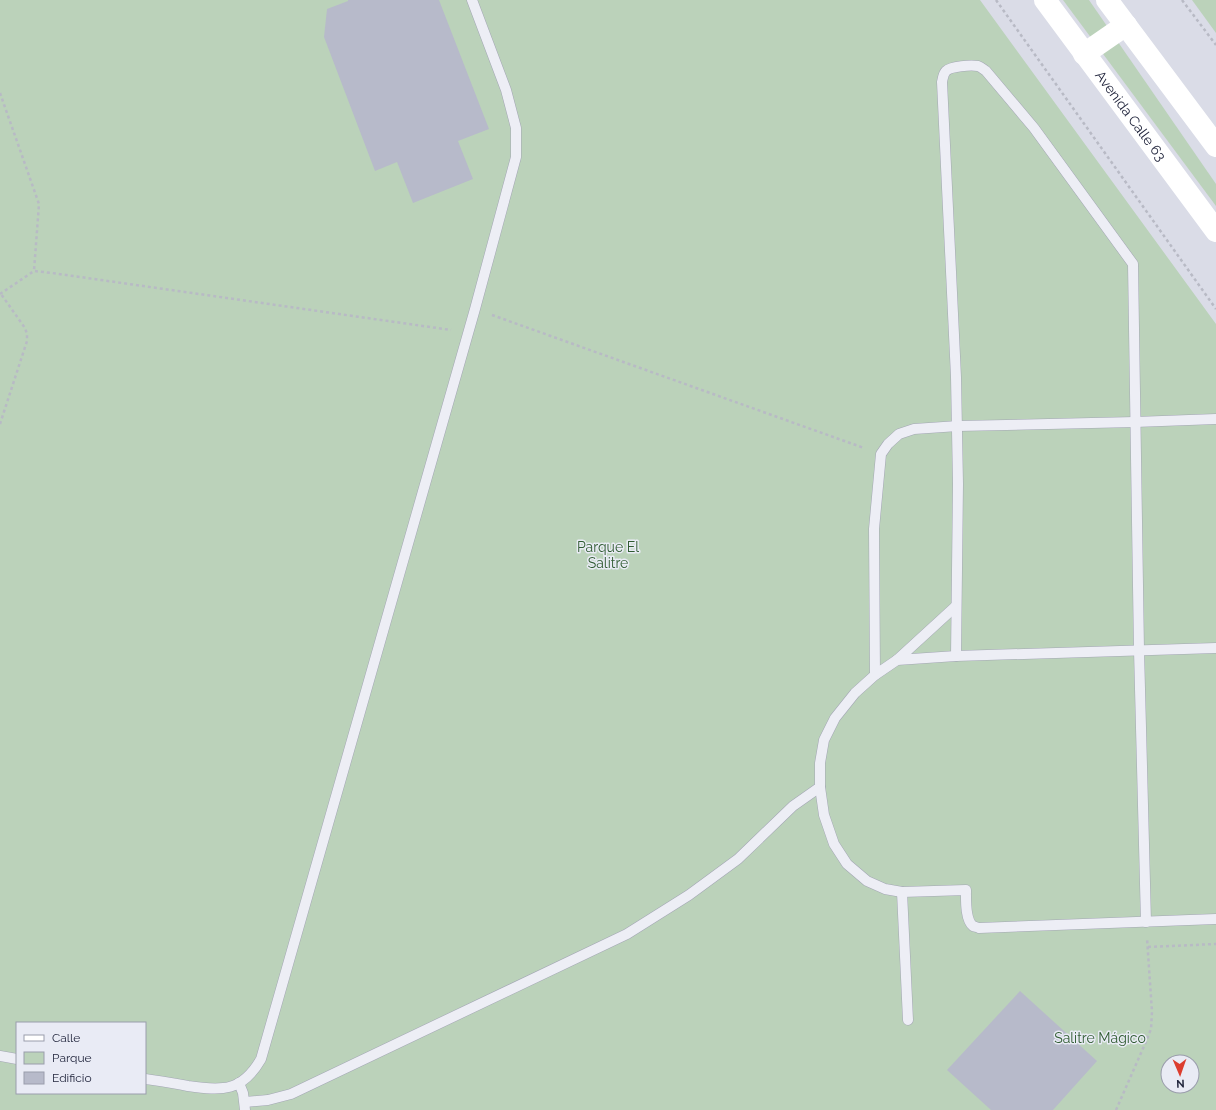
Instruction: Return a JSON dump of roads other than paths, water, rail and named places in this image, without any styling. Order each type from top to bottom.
[{"type":"main road","name":"Avenida Calle 63","points":[[1044,0],[1216,231]]},
{"type":"main road","points":[[1107,0],[1216,146]]},
{"type":"main road","points":[[1084,54],[1126,25]]},
{"type":"lane","points":[[146,1079],[208,1089],[222,1089],[239,1083],[255,1070],[261,1060],[467,332],[475,309],[516,157],[516,128],[506,90],[472,0]]},
{"type":"lane","points":[[956,656],[958,426],[942,82],[943,76],[947,70],[953,67],[979,66],[986,71],[1034,128],[1133,264],[1139,650],[1146,922]]},
{"type":"lane","points":[[875,675],[874,529],[881,454],[888,444],[899,434],[914,428],[1216,419]]},
{"type":"lane","points":[[956,606],[897,660],[875,675],[855,693],[835,718],[824,740],[820,763],[820,788],[824,815],[834,844],[847,864],[867,882],[885,889],[902,892],[966,890],[967,913],[969,920],[972,926],[979,928],[1216,919]]},
{"type":"lane","points":[[897,660],[956,656],[1216,648]]},
{"type":"lane","points":[[239,1083],[243,1093],[245,1106],[291,1094],[627,934],[689,895],[738,858],[793,806],[820,788]]},
{"type":"lane","points":[[902,892],[908,1020]]},
{"type":"lane","points":[[0,1056],[16,1059]]},
{"type":"park label","name":"Parque El Salitre","points":[[608,556]]},
{"type":"park label","name":"Salitre Mágico","points":[[1100,1038]]}]
